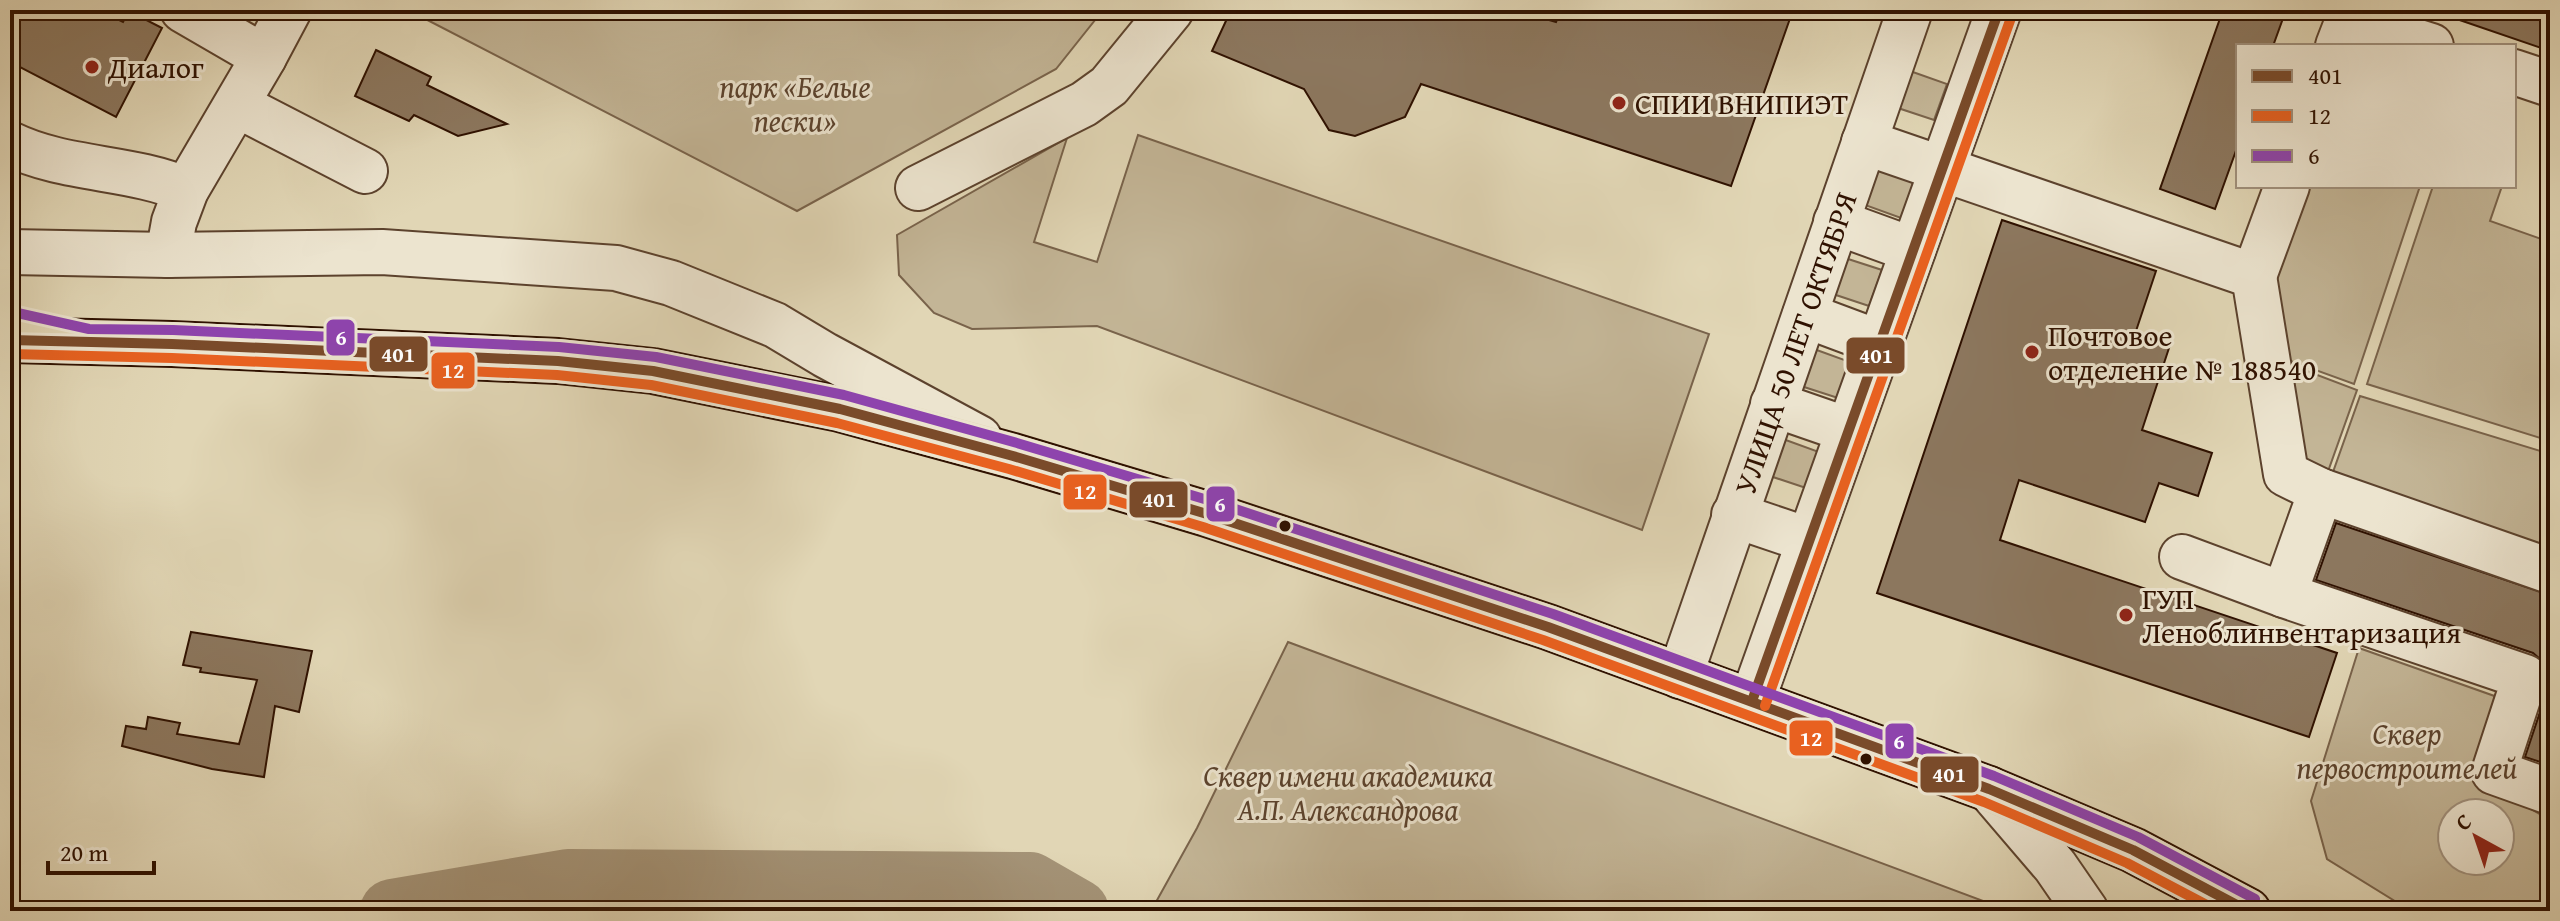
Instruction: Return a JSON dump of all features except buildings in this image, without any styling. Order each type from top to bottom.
[{"type":"main road","points":[[10,326],[87,343]]},
{"type":"main road","points":[[10,340],[558,361],[653,371],[840,409],[1013,456],[1221,519],[1548,627],[1989,789],[2133,850],[2248,911]]},
{"type":"street","points":[[183,10],[264,57]]},
{"type":"street","points":[[168,255],[174,222],[186,190],[289,10]]},
{"type":"street","points":[[918,188],[1084,104],[1109,86],[1171,10]]},
{"type":"street","name":"УЛИЦА 50 ЛЕТ ОКТЯБРЯ","points":[[1680,676],[1910,10]]},
{"type":"street","points":[[1752,701],[1999,10]]},
{"type":"street","points":[[2339,44],[2348,20],[2425,44]]},
{"type":"street","points":[[2516,73],[2550,84]]},
{"type":"street","points":[[237,105],[365,171]]},
{"type":"street","points":[[1864,142],[2254,276]]},
{"type":"street","points":[[10,144],[52,158],[168,182],[186,190]]},
{"type":"street","points":[[2286,188],[2254,276],[2286,474],[2321,491],[2550,571]]},
{"type":"street","points":[[1836,222],[1913,250]]},
{"type":"street","points":[[10,252],[168,255],[382,252],[616,268],[671,283],[775,325],[1013,456]]},
{"type":"street","points":[[1805,315],[1880,343]]},
{"type":"street","points":[[1773,404],[1848,430]]},
{"type":"street","points":[[2284,595],[2321,491]]},
{"type":"street","points":[[1734,515],[1808,540]]},
{"type":"street","points":[[2182,557],[2284,595],[2533,679],[2494,772],[2550,792]]},
{"type":"street","points":[[1989,789],[2055,866],[2086,911]]},
{"type":"green space","name":"парк «Белые пески»","points":[[408,10],[1103,10],[1056,69],[797,211]]},
{"type":"green space","points":[[1910,71],[1947,84],[1934,120],[1898,108]]},
{"type":"green space","points":[[1138,135],[1709,334],[1642,530],[1097,326],[972,329],[934,313],[899,275],[897,235],[1067,138],[1034,242],[1097,262]]},
{"type":"green space","points":[[1877,169],[1914,181],[1901,218],[1865,205]]},
{"type":"green space","points":[[2291,188],[2419,188],[2354,384],[2269,353],[2258,277]]},
{"type":"green space","points":[[2432,188],[2501,188],[2490,221],[2550,242],[2550,441],[2367,384]]},
{"type":"green space","points":[[1845,258],[1882,270],[1869,306],[1833,294]]},
{"type":"green space","points":[[1814,349],[1850,362],[1838,398],[1801,386]]},
{"type":"green space","points":[[2267,356],[2357,390],[2321,491],[2286,474]]},
{"type":"green space","points":[[2360,396],[2550,454],[2550,566],[2327,489]]},
{"type":"green space","points":[[1783,439],[1819,452],[1806,488],[1770,476]]},
{"type":"green space","name":"Сквер имени академика А.П. Александрова","points":[[1288,642],[1994,905],[1991,911],[1151,911],[1197,828]]},
{"type":"green space","name":"Сквер первостроителей","points":[[2359,648],[2500,698],[2477,778],[2510,797],[2436,797],[2436,877],[2516,877],[2516,800],[2550,820],[2550,911],[2411,911],[2327,859],[2311,801]]},
{"type":"green space","points":[[370,900],[494,911],[262,911]]},
{"type":"waterway","points":[[392,911],[568,881],[1030,884],[1077,911]]},
{"type":"transit line","name":"401","points":[[1752,701],[1999,10]]},
{"type":"transit line","name":"12","points":[[1765,706],[2012,15]]},
{"type":"transit line","name":"6","points":[[13,312],[89,329],[559,347],[656,357],[844,395],[1211,501],[1553,614],[1994,776],[2138,837],[2255,899]]},
{"type":"transit line","name":"401","points":[[10,340],[558,361],[653,371],[840,409],[1207,514],[1548,627],[1989,789],[2133,850],[2248,911]]},
{"type":"transit line","name":"12","points":[[10,354],[557,375],[651,385],[837,423],[1009,469],[1203,527],[1543,640],[1984,802],[2127,863],[2218,911]]},
{"type":"place","name":"Диалог","points":[[92,67]]},
{"type":"place","name":"СПИИ ВНИПИЭТ","points":[[1619,103]]},
{"type":"place","name":"Почтовое отделение № 188540","points":[[2032,352]]},
{"type":"place","name":"ГУП Леноблинвентаризация","points":[[2126,615]]}]
